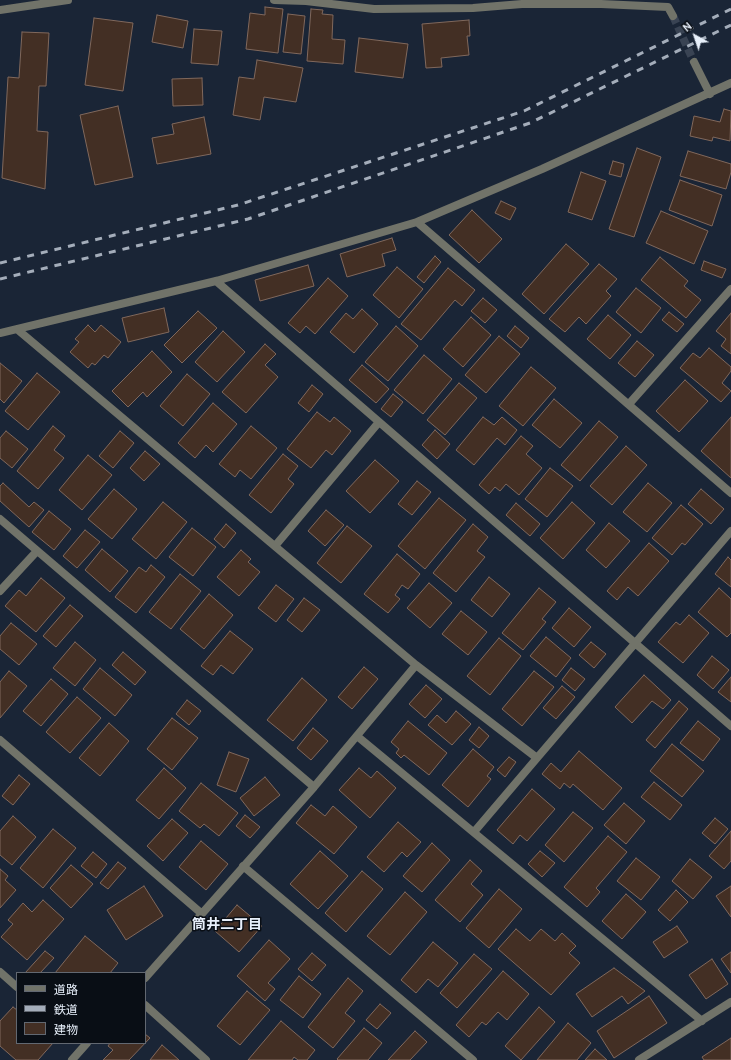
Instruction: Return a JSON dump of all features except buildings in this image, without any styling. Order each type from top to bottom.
[{"type":"street","points":[[0,10],[68,0]]},
{"type":"street","points":[[274,0],[306,1],[374,9],[473,8],[522,4],[601,4],[668,7],[673,16]]},
{"type":"street","points":[[694,62],[710,94]]},
{"type":"street","points":[[0,333],[18,330],[216,281],[417,222],[542,169],[710,94],[731,83]]},
{"type":"street","points":[[417,222],[731,493]]},
{"type":"street","points":[[216,281],[731,726]]},
{"type":"street","points":[[629,404],[731,289]]},
{"type":"street","points":[[18,330],[416,664],[537,758]]},
{"type":"street","points":[[275,546],[379,422]]},
{"type":"street","points":[[0,518],[314,787]]},
{"type":"street","points":[[474,832],[731,531]]},
{"type":"street","points":[[0,591],[37,551]]},
{"type":"street","points":[[146,977],[314,787],[416,664]]},
{"type":"street","points":[[356,736],[702,1021]]},
{"type":"street","points":[[0,740],[201,913]]},
{"type":"street","points":[[243,866],[473,1060]]},
{"type":"street","points":[[0,972],[16,986]]},
{"type":"street","points":[[638,1060],[731,1002]]},
{"type":"street","points":[[146,1006],[206,1060]]},
{"type":"street","points":[[72,1060],[85,1044]]},
{"type":"tunnel","points":[[673,16],[694,62]]},
{"type":"railway","points":[[0,263],[238,205],[524,111],[731,9]]},
{"type":"railway","points":[[0,279],[248,219],[530,123],[731,25]]},
{"type":"district","name":"筒井二丁目","points":[[227,925]]}]
